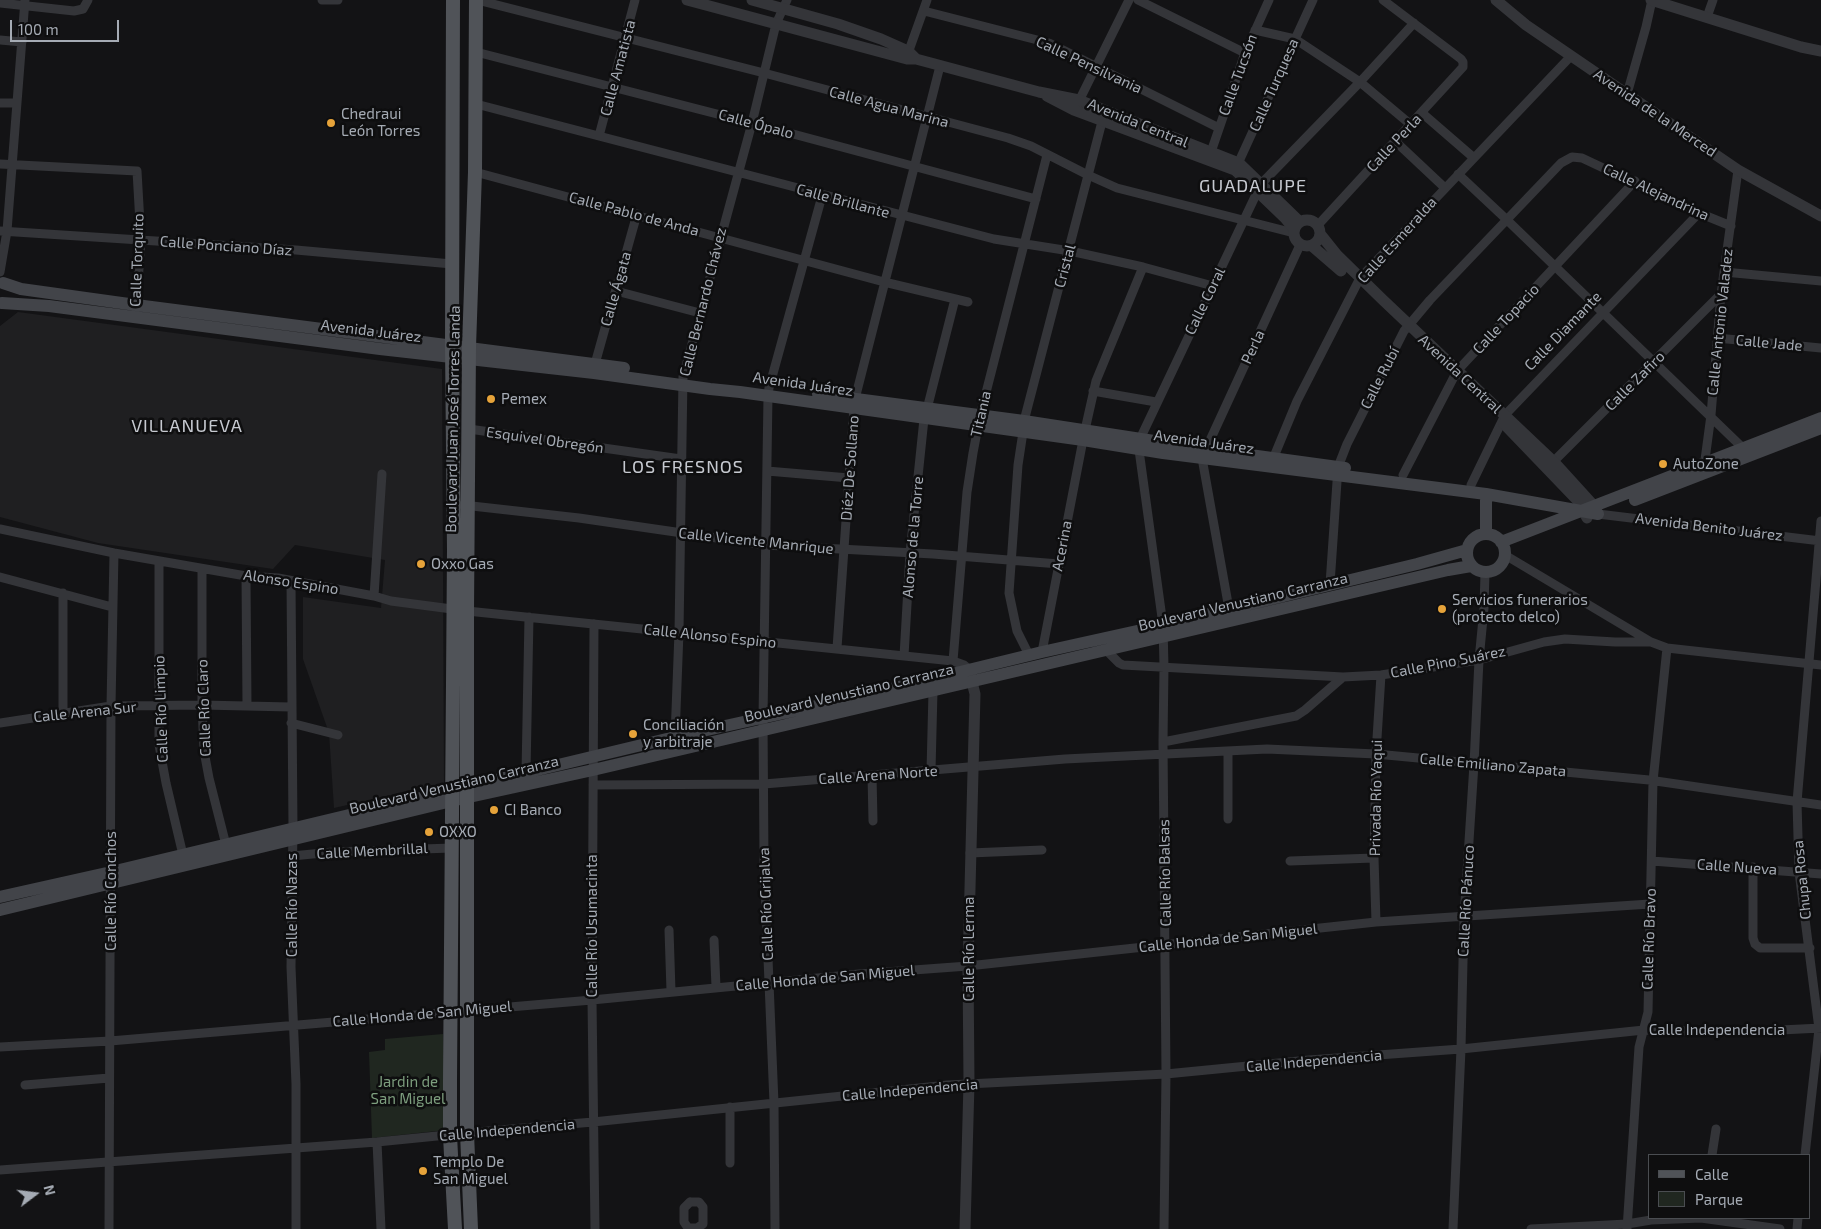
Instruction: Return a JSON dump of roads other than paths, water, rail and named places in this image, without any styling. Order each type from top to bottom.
[{"type":"main road","name":"Boulevard Juan José Torres Landa","points":[[453,0],[452,352],[454,504],[468,792],[467,1133],[471,1229]]},
{"type":"main road","points":[[470,0],[470,74],[476,88]]},
{"type":"main road","name":"Boulevard Juan José Torres Landa","points":[[455,1229],[450,1136],[452,795],[460,610],[469,505],[469,353],[475,172],[477,0]]},
{"type":"main road","points":[[1,278],[5,294],[1,304]]},
{"type":"main road","name":"Avenida Juárez","points":[[1,278],[22,289],[135,312]]},
{"type":"main road","name":"Avenida Juárez","points":[[1,304],[135,312],[452,352],[595,364],[683,381]]},
{"type":"main road","name":"Avenida Juárez","points":[[469,353],[594,373],[683,381],[1084,435],[1204,454],[1338,471],[1588,510]]},
{"type":"main road","points":[[1747,452],[1821,418]]},
{"type":"main road","points":[[1503,549],[1588,510],[1747,452],[1821,428]]},
{"type":"main road","name":"Avenida Juárez","points":[[1204,454],[1273,458],[1338,471],[1403,475],[1471,486],[1588,510]]},
{"type":"main road","points":[[1486,494],[1486,534]]},
{"type":"main road","points":[[1486,534],[1495,537],[1503,549],[1500,566],[1496,570],[1485,573],[1471,566],[1467,558],[1467,550],[1473,539],[1486,534]]},
{"type":"main road","name":"Boulevard Venustiano Carranza","points":[[0,897],[111,878],[452,795],[593,770],[763,724],[970,675],[1107,651],[1229,609],[1417,564],[1467,550]]},
{"type":"main road","name":"Boulevard Venustiano Carranza","points":[[468,792],[526,772],[675,737],[763,724],[933,691],[970,675],[1042,652],[1163,631],[1471,566]]},
{"type":"main road","name":"Boulevard Venustiano Carranza","points":[[0,910],[183,855],[226,845],[292,834]]},
{"type":"street","points":[[0,3],[25,2],[74,11],[83,9],[88,0]]},
{"type":"street","points":[[322,0],[338,0]]},
{"type":"street","name":"Calle Agua Marina","points":[[477,0],[764,73],[1021,142],[1125,191],[1242,221],[1296,228]]},
{"type":"street","name":"Calle Amatista","points":[[599,136],[635,0]]},
{"type":"street","name":"Avenida Central","points":[[687,0],[834,39],[910,56]]},
{"type":"street","name":"Avenida Central","points":[[752,0],[784,4],[838,24],[910,56],[940,66],[1039,92],[1237,167]]},
{"type":"street","points":[[910,56],[927,0]]},
{"type":"street","points":[[1077,105],[1129,0]]},
{"type":"street","points":[[1138,0],[1245,53]]},
{"type":"street","name":"Calle Tucsón","points":[[1211,152],[1245,53],[1269,0]]},
{"type":"street","name":"Calle Turquesa","points":[[1237,167],[1313,0]]},
{"type":"street","points":[[1383,0],[1414,23]]},
{"type":"street","name":"Avenida de la Merced","points":[[1496,0],[1526,25],[1738,170],[1821,216]]},
{"type":"street","points":[[1626,94],[1646,27],[1651,0],[1821,52]]},
{"type":"street","points":[[1707,17],[1713,0]]},
{"type":"street","points":[[1,278],[25,2]]},
{"type":"street","name":"Calle Bernardo Chávez","points":[[675,737],[679,632],[683,381],[752,123],[776,24],[784,4]]},
{"type":"street","name":"Calle Pensilvania","points":[[924,11],[1041,40],[1219,128]]},
{"type":"street","name":"Calle Perla","points":[[1320,230],[1395,141],[1461,70],[1463,64],[1461,59],[1414,23]]},
{"type":"street","name":"Calle Coral","points":[[1140,444],[1156,402],[1213,286],[1258,187],[1360,82],[1414,23]]},
{"type":"street","points":[[834,39],[838,24]]},
{"type":"street","points":[[1254,30],[1295,39],[1360,82],[1410,124]]},
{"type":"street","points":[[0,40],[22,42]]},
{"type":"street","name":"Calle Ópalo","points":[[476,52],[1036,199]]},
{"type":"street","name":"Calle Esmeralda","points":[[1273,458],[1297,401],[1358,281],[1571,56]]},
{"type":"street","name":"Diéz De Sollano","points":[[837,648],[855,403],[940,66]]},
{"type":"street","points":[[0,102],[17,103]]},
{"type":"street","name":"Calle Brillante","points":[[476,104],[738,172],[822,196],[994,239],[1070,251],[1143,267],[1213,286]]},
{"type":"street","points":[[1422,112],[1474,158]]},
{"type":"street","name":"Avenida Central","points":[[1103,115],[1211,152],[1237,167],[1296,228]]},
{"type":"street","name":"Cristal","points":[[1029,655],[1017,632],[1010,606],[1009,593],[1018,465],[1024,427],[1103,115]]},
{"type":"street","points":[[1395,141],[1445,188]]},
{"type":"street","name":"Titania","points":[[954,661],[970,472],[979,422],[1047,155]]},
{"type":"street","name":"Calle Rubí","points":[[1330,584],[1338,471],[1347,444],[1406,328],[1506,219],[1562,163],[1572,157],[1582,158]]},
{"type":"street","name":"Calle Alejandrina","points":[[1582,158],[1731,226]]},
{"type":"street","points":[[0,164],[12,165]]},
{"type":"street","name":"Calle Torquito","points":[[12,165],[137,171],[141,241],[135,312]]},
{"type":"street","name":"Calle Antonio Valadez","points":[[1703,469],[1711,415],[1721,294],[1738,170]]},
{"type":"street","name":"Calle Pablo de Anda","points":[[475,172],[638,214],[884,282],[968,302]]},
{"type":"street","points":[[1458,174],[1711,415],[1747,452]]},
{"type":"street","name":"Calle Topacio","points":[[1403,475],[1455,374],[1635,182]]},
{"type":"street","name":"Calle Río Grijalva","points":[[774,1229],[774,1103],[764,862],[763,724],[769,392],[822,196]]},
{"type":"street","name":"Calle Diamante","points":[[1471,486],[1503,418],[1699,213]]},
{"type":"street","name":"Calle Ágata","points":[[595,364],[638,214]]},
{"type":"street","points":[[1309,220],[1320,230],[1319,240],[1312,246],[1300,245],[1295,238],[1296,228],[1309,220]]},
{"type":"street","name":"Avenida Central","points":[[1320,230],[1358,281],[1551,465],[1588,510]]},
{"type":"street","name":"Calle Ponciano Díaz","points":[[4,231],[296,250],[452,264]]},
{"type":"street","name":"Perla","points":[[1204,454],[1300,245]]},
{"type":"street","name":"Avenida Central","points":[[1312,246],[1358,281]]},
{"type":"street","name":"Acerina","points":[[1042,652],[1093,391],[1143,267]]},
{"type":"street","points":[[1724,272],[1821,281]]},
{"type":"street","points":[[616,291],[700,313]]},
{"type":"street","name":"Calle Zafiro","points":[[1551,465],[1721,294]]},
{"type":"street","name":"Alonso de la Torre","points":[[904,656],[910,553],[925,414],[955,299]]},
{"type":"street","name":"Calle Jade","points":[[1717,338],[1821,348]]},
{"type":"street","points":[[1093,391],[1156,402]]},
{"type":"street","name":"Esquivel Obregón","points":[[469,429],[681,459]]},
{"type":"street","points":[[1140,444],[1163,631]]},
{"type":"street","points":[[1204,454],[1229,609]]},
{"type":"street","name":"Avenida Central","points":[[1551,465],[1588,510]]},
{"type":"street","points":[[767,471],[849,478]]},
{"type":"street","points":[[374,596],[382,474]]},
{"type":"street","name":"Calle Vicente Manrique","points":[[454,504],[579,518],[765,545],[1059,564]]},
{"type":"street","name":"Avenida Benito Juárez","points":[[1588,510],[1820,540]]},
{"type":"street","name":"Chupa Rosa","points":[[1805,1154],[1820,1028],[1800,872],[1797,802],[1821,521]]},
{"type":"street","points":[[0,529],[114,553]]},
{"type":"street","points":[[1503,549],[1652,642]]},
{"type":"street","name":"Alonso Espino","points":[[114,553],[246,576],[278,578],[374,596],[391,601],[460,610]]},
{"type":"street","name":"Calle Río Conchos","points":[[109,1229],[111,706],[114,553]]},
{"type":"street","name":"Calle Río Limpio","points":[[159,561],[158,706],[161,761],[183,855]]},
{"type":"street","name":"Calle Río Claro","points":[[202,569],[202,705],[206,765],[226,845]]},
{"type":"street","name":"Calle Río Pánuco","points":[[1453,1229],[1461,1049],[1464,918],[1474,764],[1478,660],[1484,608],[1485,573]]},
{"type":"street","points":[[0,576],[112,607]]},
{"type":"street","points":[[246,576],[247,706]]},
{"type":"street","name":"Calle Río Nazas","points":[[291,581],[291,967],[296,1084],[296,1229]]},
{"type":"street","points":[[63,593],[64,714]]},
{"type":"street","name":"Calle Alonso Espino","points":[[460,610],[954,661]]},
{"type":"street","points":[[526,772],[529,617]]},
{"type":"street","name":"Calle Río Usumacinta","points":[[594,624],[592,1000],[596,1229]]},
{"type":"street","name":"Calle Río Balsas","points":[[1163,631],[1166,945],[1164,1229]]},
{"type":"street","name":"Calle Pino Suárez","points":[[1107,651],[1118,663],[1123,665],[1343,677],[1381,675],[1478,660],[1554,640],[1576,639],[1652,642],[1667,648],[1821,665]]},
{"type":"street","name":"Calle Río Bravo","points":[[1627,1227],[1639,1047],[1648,1012],[1654,781],[1667,648]]},
{"type":"street","points":[[954,661],[964,665],[970,675]]},
{"type":"street","name":"Calle Río Lerma","points":[[965,1229],[969,1083],[968,966],[970,853],[975,694],[970,675]]},
{"type":"street","name":"Privada Río Yaqui","points":[[1376,922],[1374,858],[1376,754],[1381,675]]},
{"type":"street","points":[[1164,742],[1296,716],[1343,677]]},
{"type":"street","points":[[930,771],[933,691]]},
{"type":"street","name":"Calle Arena Sur","points":[[0,723],[111,706],[202,705],[291,707]]},
{"type":"street","points":[[291,722],[338,735]]},
{"type":"street","name":"Calle Emiliano Zapata","points":[[1164,753],[1280,749],[1376,754],[1654,781],[1821,805]]},
{"type":"street","points":[[1228,751],[1228,819]]},
{"type":"street","name":"Calle Arena Norte","points":[[592,785],[764,784],[1065,759],[1164,753]]},
{"type":"street","points":[[872,775],[873,821]]},
{"type":"street","name":"Calle Membrillal","points":[[292,856],[333,852],[452,848]]},
{"type":"street","points":[[970,853],[1042,850]]},
{"type":"street","points":[[1290,862],[1374,858]]},
{"type":"street","name":"Calle Nueva","points":[[1652,861],[1821,874]]},
{"type":"street","points":[[1753,868],[1753,938],[1755,944],[1760,948],[1810,948]]},
{"type":"street","name":"Calle Honda de San Miguel","points":[[0,1047],[110,1041],[592,1000],[859,974],[968,966],[1376,922],[1464,918],[1650,904]]},
{"type":"street","points":[[669,930],[671,991]]},
{"type":"street","points":[[714,940],[716,987]]},
{"type":"street","name":"Calle Independencia","points":[[0,1170],[450,1136],[969,1083],[1166,1074],[1461,1049],[1644,1030],[1741,1032],[1820,1028]]},
{"type":"street","points":[[26,1085],[109,1078]]},
{"type":"street","points":[[730,1107],[730,1163]]},
{"type":"street","points":[[1712,1154],[1716,1130]]},
{"type":"street","points":[[377,1142],[381,1229]]},
{"type":"street","points":[[1531,1229],[1627,1227],[1651,1220],[1676,1219]]},
{"type":"street","points":[[1708,1219],[1780,1229]]},
{"type":"place","name":"Chedraui León Torres","points":[[331,123]]},
{"type":"place","name":"Pemex","points":[[491,399]]},
{"type":"place","name":"AutoZone","points":[[1663,464]]},
{"type":"place","name":"Oxxo Gas","points":[[421,564]]},
{"type":"place","name":"Servicios funerarios (protecto delco)","points":[[1442,609]]},
{"type":"place","name":"Conciliación y arbitraje","points":[[633,734]]},
{"type":"place","name":"CI Banco","points":[[494,810]]},
{"type":"place","name":"OXXO","points":[[429,832]]},
{"type":"place","name":"Templo De San Miguel","points":[[423,1171]]},
{"type":"district","name":"GUADALUPE","points":[[1253,186]]},
{"type":"district","name":"VILLANUEVA","points":[[187,426]]},
{"type":"district","name":"LOS FRESNOS","points":[[683,467]]},
{"type":"park label","name":"Jardin de San Miguel","points":[[408,1090]]}]
